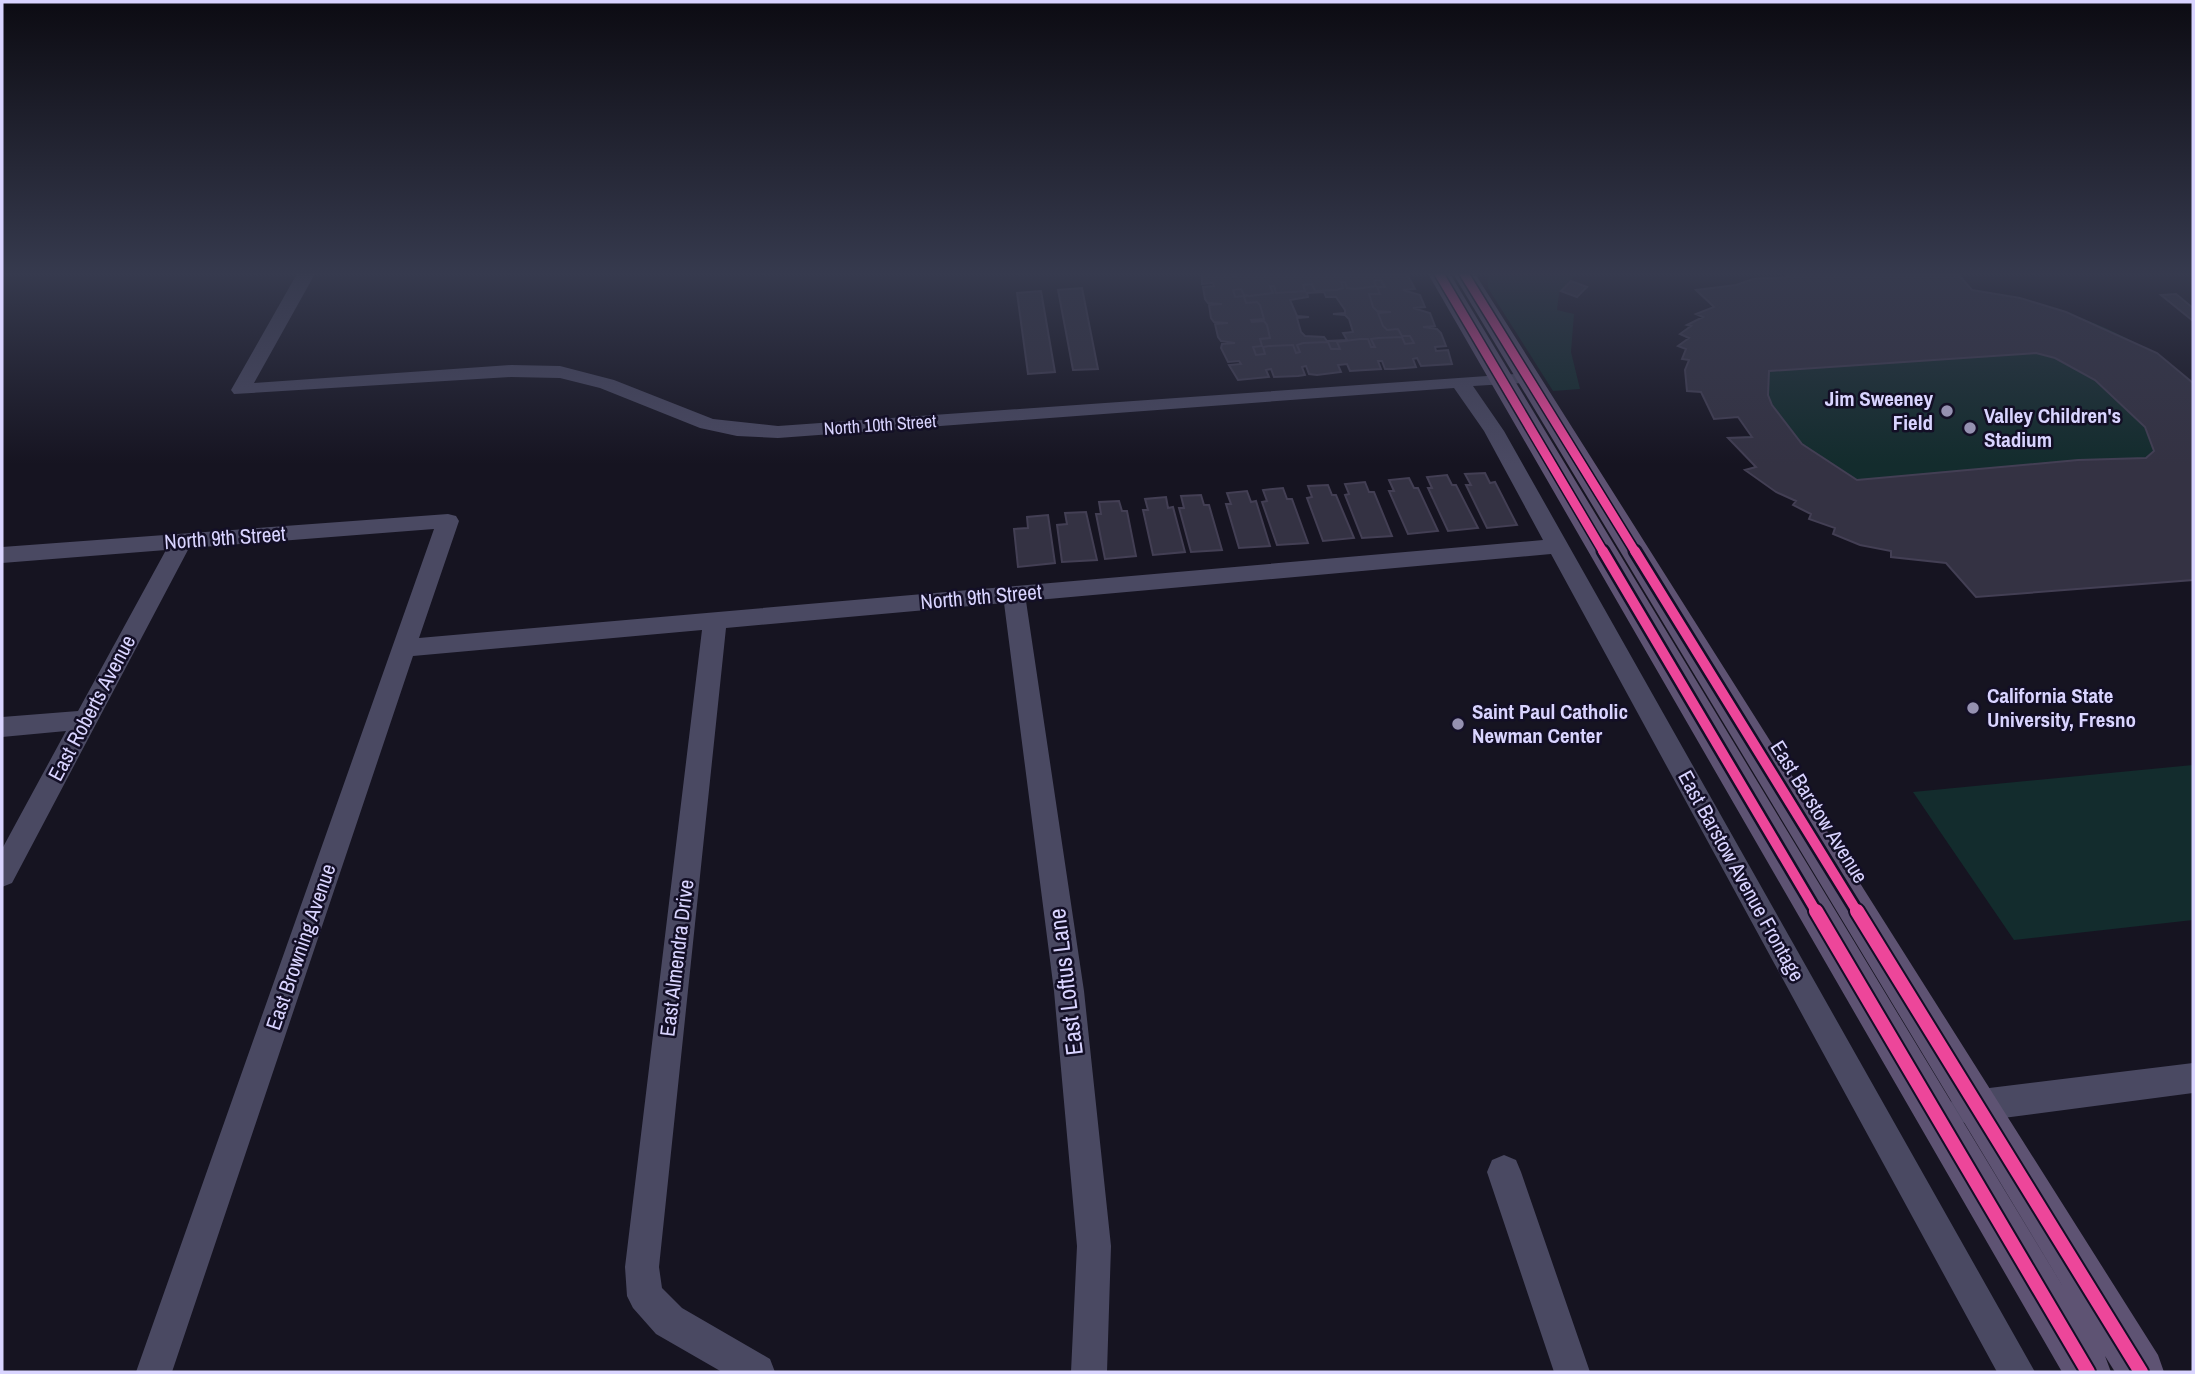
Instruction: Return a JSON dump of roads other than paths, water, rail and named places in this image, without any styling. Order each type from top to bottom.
[{"type":"main road","name":"East Barstow Avenue","points":[[1484,336],[1514,378],[1977,1105],[2141,1372]]},
{"type":"main road","name":"East Barstow Avenue","points":[[1494,336],[1514,378],[1934,1111],[2088,1372]]},
{"type":"street","name":"North 10th Street","points":[[271,336],[241,390],[511,371],[549,371],[576,374],[700,422],[748,432],[778,432],[1514,378]]},
{"type":"street","name":"East Barstow Avenue Frontage","points":[[1460,382],[1494,431],[2017,1372]]},
{"type":"street","name":"North 9th Street","points":[[2,555],[447,521]]},
{"type":"street","name":"East Browning Avenue","points":[[154,1372],[447,521]]},
{"type":"street","name":"East Roberts Avenue","points":[[2,875],[182,541]]},
{"type":"street","name":"North 9th Street","points":[[404,648],[1558,546]]},
{"type":"street","name":"East Loftus Lane","points":[[1014,594],[1069,991],[1093,1233],[1090,1372]]},
{"type":"street","name":"East Almendra Drive","points":[[715,620],[642,1267],[645,1296],[668,1321],[757,1372]]},
{"type":"street","points":[[2,727],[86,720]]},
{"type":"street","points":[[1934,1111],[2193,1078]]},
{"type":"street","points":[[1504,1172],[1572,1372]]},
{"type":"place","name":"Jim Sweeney Field","points":[[1947,411]]},
{"type":"place","name":"Valley Children's Stadium","points":[[1970,428]]},
{"type":"place","name":"California State University, Fresno","points":[[1973,708]]},
{"type":"place","name":"Saint Paul Catholic Newman Center","points":[[1458,724]]}]
